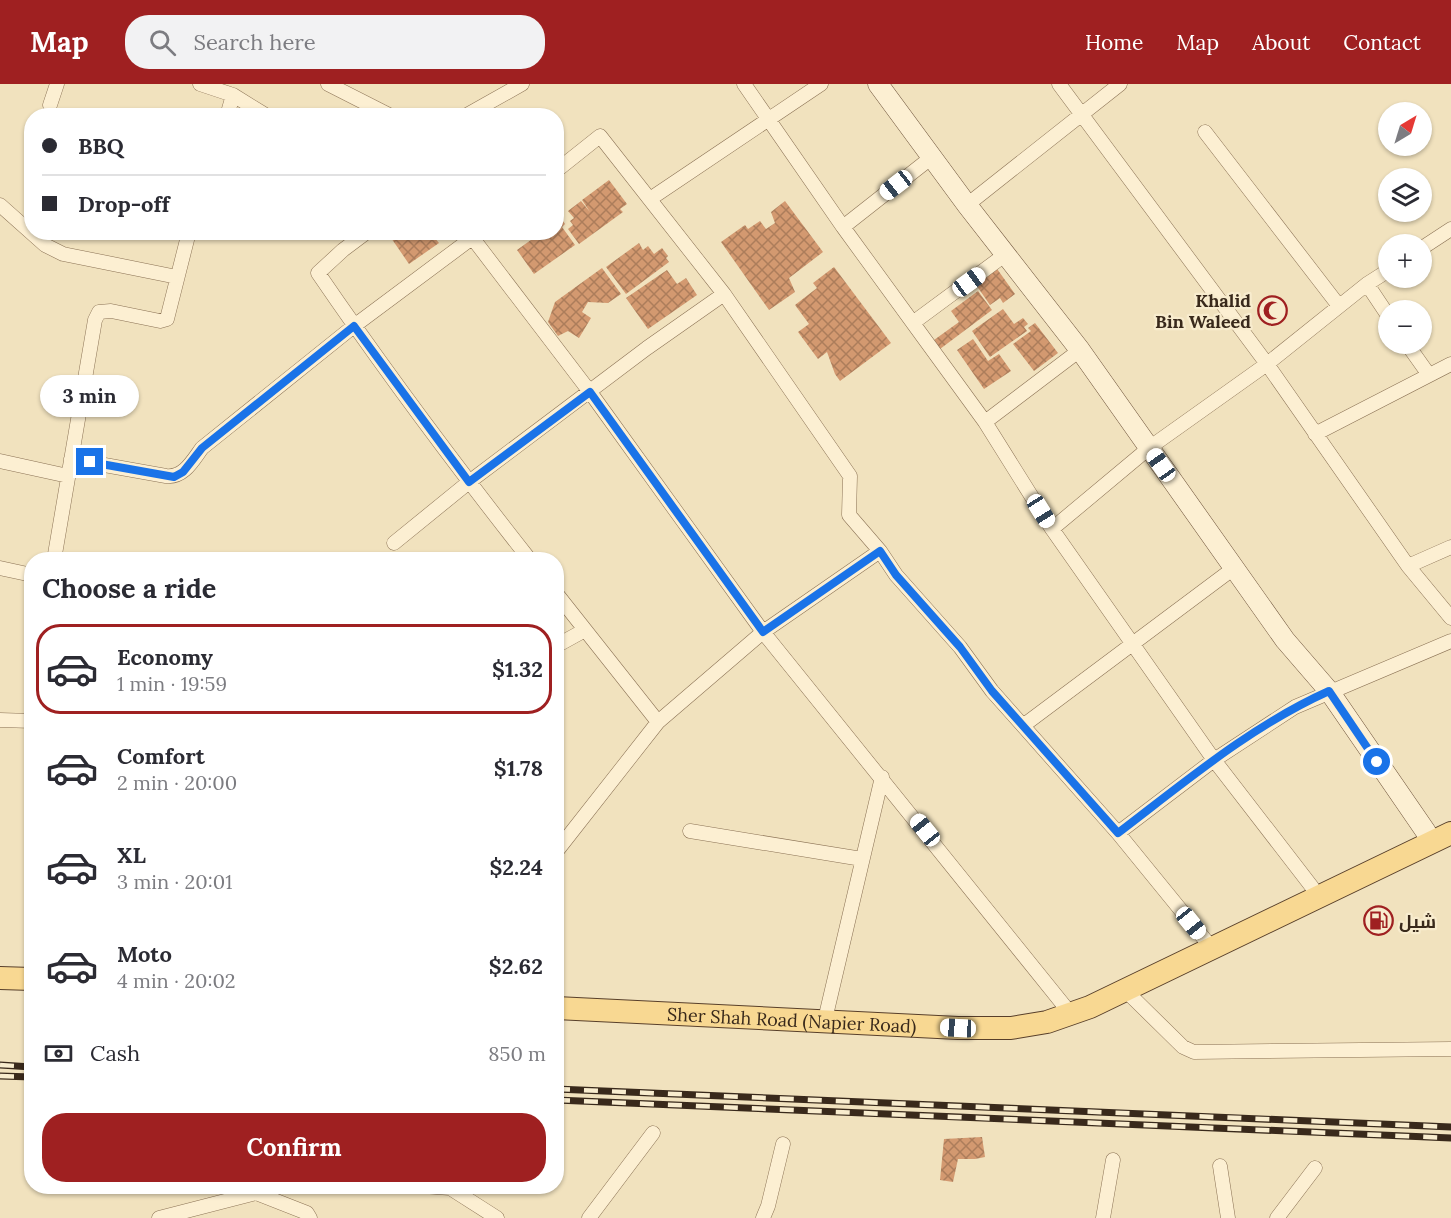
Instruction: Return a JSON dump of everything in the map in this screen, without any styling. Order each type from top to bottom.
[{"type":"main road","points":[[878,84],[967,205],[1080,350],[1286,640],[1329,691],[1426,832]]},
{"type":"main road","name":"Sher Shah Road (Napier Road)","points":[[564,1008],[958,1028],[1003,1028],[1047,1022],[1090,1007],[1125,990],[1238,930],[1312,887],[1451,820]]},
{"type":"main road","name":"Sher Shah Road (Napier Road)","points":[[1238,930],[1451,833]]},
{"type":"main road","points":[[0,978],[24,980]]},
{"type":"street","points":[[50,105],[57,84]]},
{"type":"street","points":[[200,84],[233,95],[254,108]]},
{"type":"street","points":[[328,84],[375,108]]},
{"type":"street","points":[[479,108],[522,84]]},
{"type":"street","points":[[744,84],[843,227],[985,422],[1052,529],[1214,760],[1312,887]]},
{"type":"street","points":[[650,199],[821,84]]},
{"type":"street","points":[[1059,84],[1267,364],[1408,566],[1451,618]]},
{"type":"street","points":[[967,205],[1120,84]]},
{"type":"street","points":[[229,108],[233,95]]},
{"type":"street","points":[[1205,132],[1339,306]]},
{"type":"street","points":[[564,165],[600,136],[724,294],[850,476],[849,515],[880,551],[896,575],[960,647],[992,691],[1118,833],[1206,941]]},
{"type":"street","points":[[843,227],[932,157]]},
{"type":"street","points":[[0,205],[24,226]]},
{"type":"street","points":[[1432,241],[1451,229]]},
{"type":"street","points":[[39,240],[63,254],[177,278]]},
{"type":"street","points":[[55,552],[95,320],[99,312],[111,311],[160,321],[167,319],[187,240]]},
{"type":"street","points":[[356,240],[318,273],[354,326],[469,482],[524,552]]},
{"type":"street","points":[[71,459],[174,477],[183,472],[202,448],[354,326],[466,240]]},
{"type":"street","points":[[477,240],[590,392],[763,632],[1066,1008]]},
{"type":"street","points":[[914,322],[1006,254]]},
{"type":"street","points":[[1052,529],[1149,448],[1267,364],[1378,277]]},
{"type":"street","points":[[1367,284],[1378,300]]},
{"type":"street","points":[[394,543],[469,482],[724,294]]},
{"type":"street","points":[[985,422],[1080,350]]},
{"type":"street","points":[[1414,354],[1429,375]]},
{"type":"street","points":[[1316,434],[1451,364]]},
{"type":"street","points":[[0,461],[68,476]]},
{"type":"street","points":[[1408,566],[1451,547]]},
{"type":"street","points":[[564,842],[658,722],[763,632],[880,551]]},
{"type":"street","points":[[0,568],[24,573]]},
{"type":"street","points":[[1024,725],[1234,568]]},
{"type":"street","points":[[564,603],[658,722]]},
{"type":"street","points":[[564,642],[585,630]]},
{"type":"street","points":[[1118,833],[1214,760],[1295,706],[1451,641]]},
{"type":"street","points":[[0,720],[24,721]]},
{"type":"street","points":[[827,1011],[882,777]]},
{"type":"street","points":[[690,831],[862,859]]},
{"type":"street","points":[[1125,990],[1183,1047],[1194,1052],[1451,1049]]},
{"type":"street","points":[[589,1218],[653,1133]]},
{"type":"street","points":[[763,1218],[783,1144]]},
{"type":"street","points":[[1103,1218],[1113,1160]]},
{"type":"street","points":[[1220,1166],[1228,1218]]},
{"type":"street","points":[[1277,1218],[1315,1168]]},
{"type":"street","points":[[159,1218],[243,1194]]},
{"type":"street","points":[[266,1194],[307,1213],[311,1218]]},
{"type":"street","points":[[459,1194],[497,1218]]},
{"type":"building","points":[[609,180],[627,204],[620,209],[623,212],[579,244],[568,229],[573,225],[570,221],[574,218],[568,211],[581,201],[590,212],[582,200]]},
{"type":"building","points":[[785,201],[823,252],[789,278],[795,292],[769,310],[721,242],[745,225],[748,229],[760,221],[766,229],[775,223],[771,212]]},
{"type":"building","points":[[564,230],[575,245],[534,274],[517,250],[531,240],[564,240]]},
{"type":"building","points":[[392,240],[436,240],[439,243],[409,264]]},
{"type":"building","points":[[639,243],[643,250],[648,246],[654,254],[662,248],[669,262],[626,294],[606,267]]},
{"type":"building","points":[[995,266],[1015,294],[1003,303],[1000,298],[990,305],[974,282]]},
{"type":"building","points":[[834,267],[891,343],[840,381],[827,352],[818,359],[798,332],[809,324],[795,305],[817,288],[813,283]]},
{"type":"building","points":[[602,268],[621,294],[608,303],[588,302],[582,312],[591,318],[579,338],[568,331],[558,336],[548,322],[555,302]]},
{"type":"building","points":[[667,270],[677,284],[686,278],[697,295],[648,329],[626,298]]},
{"type":"building","points":[[978,291],[992,310],[940,349],[934,340],[959,322],[951,311]]},
{"type":"building","points":[[1003,309],[1014,324],[1023,318],[1028,324],[1024,327],[1027,331],[990,357],[972,331]]},
{"type":"building","points":[[1035,323],[1058,353],[1034,371],[1013,344],[1031,331],[1028,328]]},
{"type":"building","points":[[973,339],[988,361],[999,354],[1011,371],[984,389],[957,350]]},
{"type":"building","points":[[982,1137],[985,1157],[958,1159],[953,1182],[940,1180],[944,1139]]},
{"type":"railway","points":[[0,1065],[24,1066]]},
{"type":"railway","points":[[0,1076],[24,1077]]},
{"type":"railway","points":[[564,1089],[1451,1127]]},
{"type":"railway","points":[[564,1100],[1451,1138]]},
{"type":"place","name":"Khalid Bin Waleed","points":[[1272,310]]},
{"type":"place","name":"شیل","points":[[1378,921]]},
{"type":"route","points":[[90,462],[174,477],[183,472],[202,448],[354,326],[469,482],[590,392],[763,632],[880,551],[896,575],[960,647],[992,691],[1118,833],[1214,760],[1295,706],[1329,691],[1377,762]]}]
